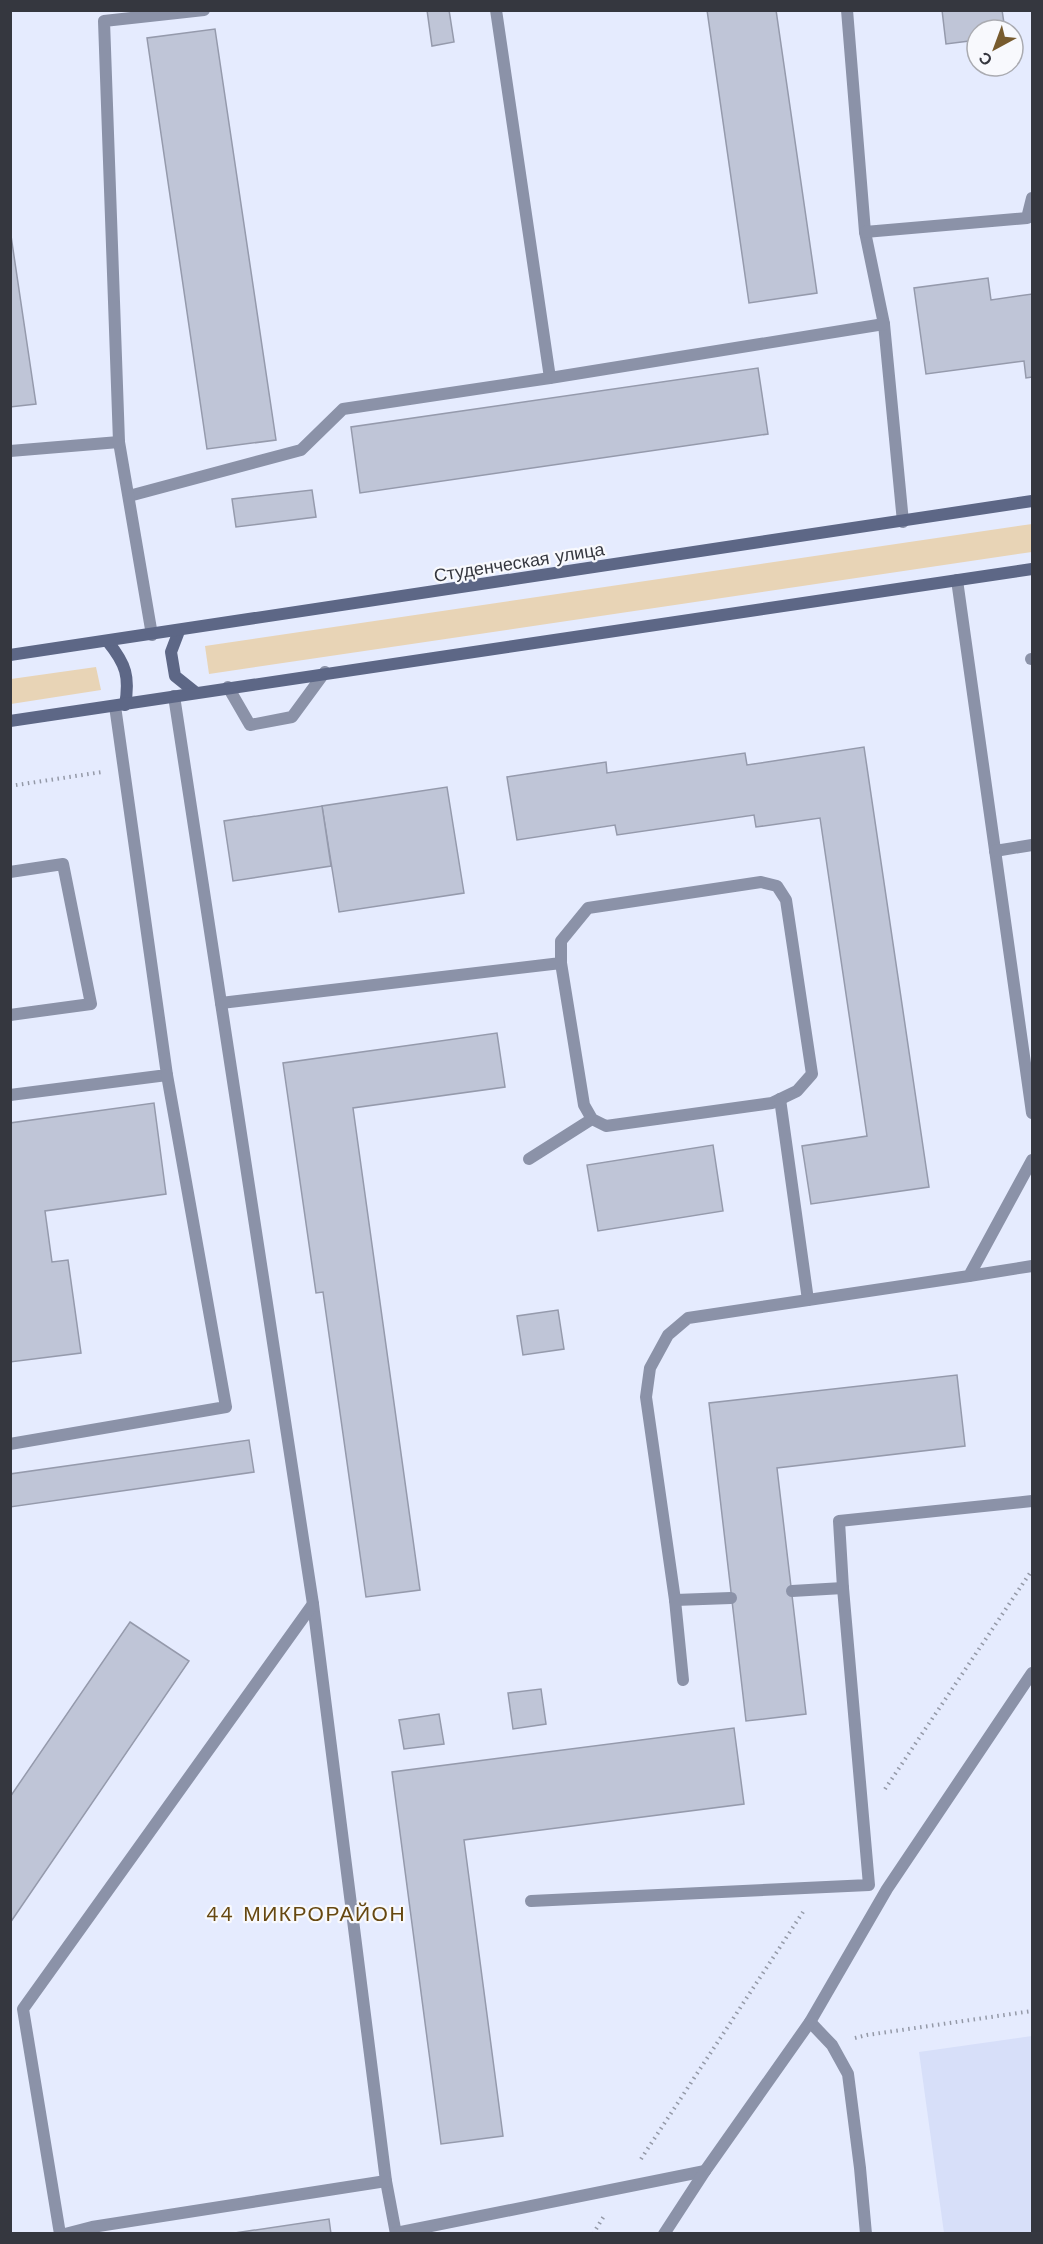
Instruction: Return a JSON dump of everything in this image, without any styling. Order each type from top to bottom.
[{"type":"main road","name":"Студенческая улица","points":[[10,655],[1032,501]]},
{"type":"main road","points":[[10,721],[325,672],[1032,569]]},
{"type":"main road","points":[[179,631],[171,652],[176,676],[195,692]]},
{"type":"main road","points":[[108,642],[121,657],[128,684],[120,705]]},
{"type":"lane","points":[[152,635],[119,442],[104,21],[204,10]]},
{"type":"lane","points":[[496,10],[550,378]]},
{"type":"lane","points":[[847,10],[865,232],[884,324],[903,522]]},
{"type":"lane","points":[[865,232],[1027,218],[1032,198]]},
{"type":"lane","points":[[129,496],[301,450],[343,409],[884,324]]},
{"type":"lane","points":[[10,451],[119,442]]},
{"type":"lane","points":[[957,580],[1032,1113]]},
{"type":"lane","points":[[228,687],[250,725],[292,717],[325,672]]},
{"type":"lane","points":[[174,696],[313,1604],[386,2181],[396,2233],[705,2171]]},
{"type":"lane","points":[[10,1444],[226,1407],[167,1075],[124,768],[120,705]]},
{"type":"lane","points":[[995,851],[1032,845]]},
{"type":"lane","points":[[10,872],[63,864],[91,1004],[10,1015]]},
{"type":"lane","points":[[761,882],[777,886],[786,900],[812,1074],[797,1091],[772,1103],[606,1126],[592,1119],[584,1105],[561,963],[561,941],[588,908],[761,882]]},
{"type":"lane","points":[[221,1003],[561,963]]},
{"type":"lane","points":[[10,1095],[167,1075]]},
{"type":"lane","points":[[780,1100],[808,1300]]},
{"type":"lane","points":[[528,1159],[592,1119]]},
{"type":"lane","points":[[969,1276],[1032,1160]]},
{"type":"lane","points":[[683,1680],[675,1600],[646,1397],[650,1368],[668,1335],[688,1318],[1032,1266]]},
{"type":"lane","points":[[869,1885],[839,1521],[1032,1501]]},
{"type":"lane","points":[[792,1591],[843,1588]]},
{"type":"lane","points":[[675,1600],[731,1598]]},
{"type":"lane","points":[[60,2234],[23,2009],[313,1604]]},
{"type":"lane","points":[[664,2234],[705,2171],[810,2022],[887,1889],[1032,1673]]},
{"type":"lane","points":[[531,1901],[869,1885],[887,1889]]},
{"type":"lane","points":[[810,2022],[832,2045],[848,2074],[866,2234]]},
{"type":"lane","points":[[65,2234],[386,2181]]},
{"type":"path","points":[[10,786],[124,768]]},
{"type":"path","points":[[832,2045],[867,2035],[1032,2011]]},
{"type":"shaded area","points":[[1032,524],[1032,552],[209,674],[205,646]]},
{"type":"shaded area","points":[[96,667],[101,690],[11,704],[11,679]]},
{"type":"shaded area","points":[[1032,2036],[1032,2233],[944,2233],[919,2052]]},
{"type":"building","points":[[427,10],[449,10],[454,42],[432,46]]},
{"type":"building","points":[[707,10],[776,10],[817,293],[749,303]]},
{"type":"building","points":[[942,10],[1002,10],[1003,18],[965,18],[965,42],[946,44]]},
{"type":"building","points":[[215,29],[276,440],[207,449],[147,38]]},
{"type":"building","points":[[10,229],[36,404],[10,407]]},
{"type":"building","points":[[988,278],[991,300],[1032,294],[1032,377],[1026,378],[1024,361],[926,374],[914,288]]},
{"type":"building","points":[[758,368],[768,434],[360,493],[351,427]]},
{"type":"building","points":[[312,490],[316,517],[236,527],[232,499]]},
{"type":"building","points":[[864,747],[929,1187],[811,1204],[802,1146],[867,1136],[820,818],[756,827],[754,815],[617,835],[615,825],[517,840],[507,777],[606,762],[607,773],[745,753],[747,765]]},
{"type":"building","points":[[447,787],[464,893],[339,912],[322,806]]},
{"type":"building","points":[[322,806],[331,866],[233,881],[224,821]]},
{"type":"building","points":[[497,1033],[505,1087],[353,1108],[420,1590],[366,1597],[323,1292],[316,1293],[283,1063]]},
{"type":"building","points":[[154,1103],[166,1194],[45,1211],[52,1262],[68,1260],[81,1353],[10,1362],[10,1123]]},
{"type":"building","points":[[713,1145],[723,1211],[598,1231],[587,1165]]},
{"type":"building","points":[[558,1310],[564,1349],[523,1355],[517,1316]]},
{"type":"building","points":[[957,1375],[965,1446],[777,1468],[806,1714],[746,1721],[709,1403]]},
{"type":"building","points":[[249,1440],[254,1472],[10,1507],[10,1474]]},
{"type":"building","points":[[130,1622],[189,1661],[10,1923],[10,1797]]},
{"type":"building","points":[[541,1689],[546,1724],[513,1729],[508,1693]]},
{"type":"building","points":[[439,1714],[444,1744],[404,1749],[399,1720]]},
{"type":"building","points":[[734,1728],[744,1804],[464,1840],[503,2136],[441,2144],[392,1772]]},
{"type":"building","points":[[329,2219],[331,2234],[228,2234]]},
{"type":"district","name":"44 МИКРОРАЙОН","points":[[306,1913]]}]
